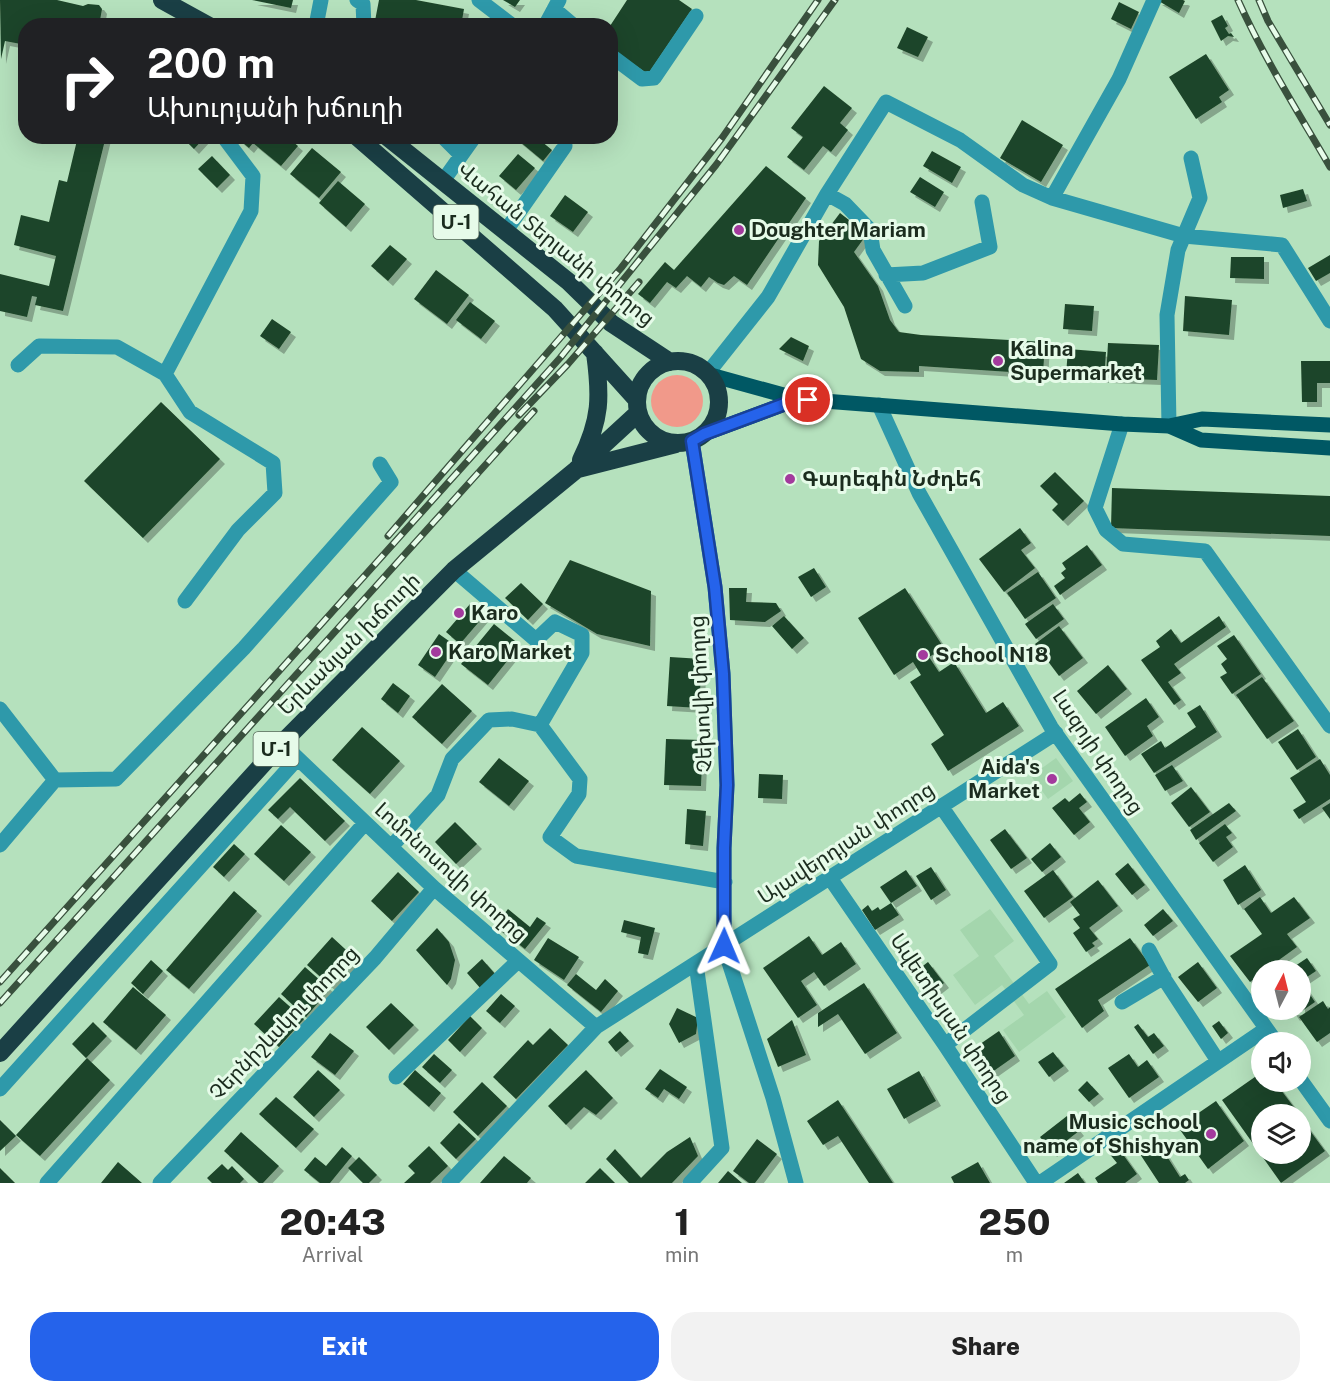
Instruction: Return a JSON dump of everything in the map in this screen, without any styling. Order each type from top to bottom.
[{"type":"highway","points":[[162,0],[192,18]]},
{"type":"highway","name":"Մ-1","points":[[365,144],[555,309],[595,353],[637,406]]},
{"type":"highway","name":"Վահան Տերյանի փողոց","points":[[396,144],[569,282],[611,323],[670,362]]},
{"type":"highway","points":[[576,470],[590,443],[599,405],[595,353]]},
{"type":"highway","points":[[670,362],[684,362],[697,366],[707,374],[715,385],[719,398],[715,418],[691,440],[653,435],[644,426],[637,406],[640,387],[647,375],[670,362]]},
{"type":"highway","name":"Երևանյան խճուղի","points":[[0,1053],[282,743],[454,570],[576,470],[637,406]]},
{"type":"highway","name":"Երևանյան խճուղի","points":[[576,470],[691,440]]},
{"type":"main road","points":[[707,374],[798,399],[1122,424],[1169,426],[1202,419],[1330,425]]},
{"type":"main road","points":[[691,440],[798,399]]},
{"type":"main road","points":[[1169,426],[1201,440],[1330,448]]},
{"type":"street","points":[[318,18],[321,0]]},
{"type":"street","points":[[357,0],[363,4],[364,18]]},
{"type":"street","points":[[479,0],[503,18]]},
{"type":"street","points":[[1052,198],[1119,79],[1154,0]]},
{"type":"street","points":[[556,5],[567,18]]},
{"type":"street","points":[[618,60],[642,79],[654,78],[696,16]]},
{"type":"street","points":[[707,374],[768,297],[827,195],[886,102],[960,140],[1023,185],[1052,198],[1184,236],[1282,245],[1330,321]]},
{"type":"street","points":[[165,374],[251,211],[254,176],[229,144]]},
{"type":"street","points":[[450,144],[461,155]]},
{"type":"street","points":[[443,181],[469,144]]},
{"type":"street","points":[[505,232],[565,144]]},
{"type":"street","points":[[1169,426],[1167,315],[1178,250],[1200,198],[1191,158]]},
{"type":"street","points":[[827,195],[844,204],[870,230],[873,250],[905,306]]},
{"type":"street","points":[[886,275],[923,273],[990,247],[982,202]]},
{"type":"street","points":[[18,365],[39,346],[117,347],[165,374],[190,412],[273,463],[275,493],[238,530],[185,601]]},
{"type":"street","name":"Լազոյի փողոց","points":[[879,405],[919,493],[1056,733],[1268,1032]]},
{"type":"street","points":[[1122,424],[1095,508],[1106,530],[1123,544],[1205,550],[1330,726]]},
{"type":"street","name":"Չեխովի փողոց","points":[[691,440],[715,587],[723,674],[727,785],[724,848],[724,946],[773,1098],[796,1183]]},
{"type":"street","points":[[0,845],[55,780],[116,779],[244,648],[391,482],[380,464]]},
{"type":"street","points":[[454,570],[536,639],[555,622],[582,635],[582,653],[540,725]]},
{"type":"street","points":[[0,709],[55,780]]},
{"type":"street","points":[[391,847],[438,795],[452,759],[489,720],[512,719],[540,725],[580,779],[579,794],[550,837],[576,856],[725,882]]},
{"type":"street","name":"Ալավերդյան փողոց","points":[[449,1183],[596,1028],[1056,733]]},
{"type":"street","name":"Լոմոնոսովի փողոց","points":[[282,743],[434,888],[596,1028]]},
{"type":"street","points":[[0,1089],[297,759]]},
{"type":"street","points":[[941,807],[1050,964],[945,1045]]},
{"type":"street","points":[[47,1183],[365,824]]},
{"type":"street","name":"Ավետիսյան փողոց","points":[[830,878],[1038,1183]]},
{"type":"street","name":"Չերնիշևսկու փողոց","points":[[160,1183],[375,958],[434,888]]},
{"type":"street","points":[[1149,950],[1218,1061]]},
{"type":"street","points":[[396,1077],[518,961]]},
{"type":"street","points":[[690,1183],[722,1148],[696,964]]},
{"type":"street","points":[[1122,1002],[1164,977]]},
{"type":"street","points":[[1038,1183],[1266,1029]]},
{"type":"street","points":[[1309,1092],[1330,1121]]},
{"type":"shaded area","points":[[677,375],[687,377],[695,383],[701,391],[703,401],[701,411],[695,419],[687,425],[677,427],[667,425],[659,419],[653,411],[651,401],[653,391],[659,383],[667,377]]},
{"type":"shaded area","name":"Aida's Market","points":[[1056,758],[1073,781],[1048,799],[1031,776]]},
{"type":"shaded area","points":[[990,909],[1014,941],[994,956],[1029,1004],[1047,991],[1066,1017],[1019,1052],[1003,1030],[1024,1015],[1002,985],[975,1005],[953,975],[979,956],[960,930]]},
{"type":"building","points":[[0,0],[57,0],[83,6],[99,5],[102,9],[100,18],[18,18],[18,43],[5,41],[1,59]]},
{"type":"building","points":[[252,0],[293,0],[291,8]]},
{"type":"building","points":[[379,0],[416,0],[464,9],[462,18],[376,18]]},
{"type":"building","points":[[503,0],[520,0],[515,7]]},
{"type":"building","points":[[627,0],[679,0],[692,9],[648,74],[618,53],[618,18],[615,18]]},
{"type":"building","points":[[1157,0],[1183,0],[1185,1],[1179,13]]},
{"type":"building","points":[[1119,2],[1139,12],[1131,29],[1111,19]]},
{"type":"building","points":[[1222,15],[1228,26],[1225,28],[1234,37],[1228,36],[1221,41],[1211,21]]},
{"type":"building","points":[[907,27],[928,37],[918,57],[897,48]]},
{"type":"building","points":[[1206,54],[1229,90],[1219,97],[1222,102],[1196,119],[1169,77]]},
{"type":"building","points":[[824,86],[852,108],[840,123],[848,130],[831,152],[823,146],[804,170],[787,157],[803,137],[791,128]]},
{"type":"building","points":[[1022,120],[1063,145],[1041,182],[1000,158]]},
{"type":"building","points":[[76,144],[104,144],[63,311],[35,305],[37,297],[32,296],[27,317],[0,311],[0,274],[49,286],[56,256],[14,245],[21,215],[49,222],[59,180],[67,182]]},
{"type":"building","points":[[189,144],[199,144],[194,149]]},
{"type":"building","points":[[254,144],[296,144],[298,146],[281,166]]},
{"type":"building","points":[[523,144],[545,144],[552,150],[543,161]]},
{"type":"building","points":[[312,148],[341,172],[319,198],[290,174]]},
{"type":"building","points":[[932,151],[961,167],[952,183],[923,166]]},
{"type":"building","points":[[518,154],[535,168],[516,190],[499,176]]},
{"type":"building","points":[[212,156],[230,175],[217,188],[198,169]]},
{"type":"building","points":[[766,166],[806,198],[747,285],[734,276],[724,285],[709,277],[701,287],[687,276],[676,288],[667,282],[650,303],[638,294],[665,262],[674,270]]},
{"type":"building","points":[[920,177],[944,192],[935,207],[910,192]]},
{"type":"building","points":[[338,181],[365,204],[346,227],[319,203]]},
{"type":"building","points":[[1303,189],[1307,201],[1283,208],[1280,195]]},
{"type":"building","points":[[565,195],[588,212],[573,232],[550,216]]},
{"type":"building","points":[[840,213],[867,234],[854,252],[878,286],[890,320],[899,332],[1045,342],[1043,374],[919,366],[919,372],[880,371],[861,359],[844,307],[818,265],[819,241]]},
{"type":"building","points":[[390,245],[407,259],[388,281],[371,266]]},
{"type":"building","points":[[1330,255],[1330,273],[1316,281],[1308,268]]},
{"type":"building","points":[[1231,257],[1264,257],[1264,279],[1230,278]]},
{"type":"building","points":[[436,270],[469,295],[447,324],[414,299]]},
{"type":"building","points":[[1185,296],[1232,300],[1229,335],[1183,331]]},
{"type":"building","points":[[470,302],[495,321],[481,339],[456,320]]},
{"type":"building","points":[[1065,304],[1094,306],[1092,331],[1063,329]]},
{"type":"building","points":[[272,319],[291,332],[279,349],[260,336]]},
{"type":"building","points":[[791,337],[809,346],[803,361],[779,349]]},
{"type":"building","points":[[1108,343],[1159,345],[1157,380],[1106,378]]},
{"type":"building","points":[[1068,349],[1106,352],[1104,378],[1066,375]]},
{"type":"building","points":[[1301,361],[1330,361],[1330,383],[1317,383],[1317,402],[1302,402]]},
{"type":"building","points":[[161,402],[220,459],[143,538],[84,481]]},
{"type":"building","points":[[1055,472],[1084,501],[1063,521],[1052,510],[1058,504],[1040,486]]},
{"type":"building","points":[[1112,488],[1330,496],[1330,536],[1111,528]]},
{"type":"building","points":[[1020,528],[1031,543],[1021,550],[1035,568],[1004,592],[979,559]]},
{"type":"building","points":[[1087,545],[1102,565],[1060,595],[1054,586],[1065,578],[1061,573],[1066,569],[1062,563]]},
{"type":"building","points":[[570,560],[651,591],[650,646],[597,634],[545,603]]},
{"type":"building","points":[[814,568],[826,587],[811,597],[798,577]]},
{"type":"building","points":[[1038,572],[1056,598],[1025,619],[1007,593]]},
{"type":"building","points":[[521,583],[543,604],[528,620],[505,598]]},
{"type":"building","points":[[729,588],[747,588],[746,602],[776,603],[781,611],[765,622],[730,620]]},
{"type":"building","points":[[905,588],[944,648],[929,657],[939,672],[954,662],[986,713],[1003,702],[1019,726],[948,771],[931,744],[944,735],[910,682],[921,675],[913,662],[894,675],[858,618]]},
{"type":"building","points":[[470,604],[484,616],[460,644],[446,632]]},
{"type":"building","points":[[1053,604],[1064,619],[1036,639],[1025,624]]},
{"type":"building","points":[[784,616],[804,638],[792,649],[772,626]]},
{"type":"building","points":[[1219,616],[1226,627],[1174,664],[1181,673],[1168,682],[1181,700],[1174,705],[1141,660],[1160,647],[1156,641],[1171,629],[1181,643]]},
{"type":"building","points":[[494,624],[520,645],[488,685],[461,664]]},
{"type":"building","points":[[1059,626],[1083,658],[1059,676],[1035,644]]},
{"type":"building","points":[[439,634],[456,646],[435,677],[418,665]]},
{"type":"building","points":[[1234,635],[1261,674],[1232,694],[1220,677],[1227,673],[1221,664],[1227,659],[1217,646]]},
{"type":"building","points":[[670,657],[702,659],[699,708],[667,706]]},
{"type":"building","points":[[1108,665],[1127,689],[1096,714],[1077,691]]},
{"type":"building","points":[[1262,677],[1294,721],[1267,739],[1236,695]]},
{"type":"building","points":[[393,683],[410,696],[398,713],[381,699]]},
{"type":"building","points":[[442,684],[472,711],[442,744],[412,717]]},
{"type":"building","points":[[1146,698],[1159,717],[1147,726],[1153,736],[1125,756],[1105,727]]},
{"type":"building","points":[[1200,705],[1217,732],[1154,773],[1141,754],[1161,741],[1165,748],[1196,727],[1187,713]]},
{"type":"building","points":[[362,727],[400,761],[370,794],[332,760]]},
{"type":"building","points":[[1298,729],[1316,757],[1297,770],[1278,742]]},
{"type":"building","points":[[666,739],[703,740],[701,786],[664,785]]},
{"type":"building","points":[[499,758],[529,781],[509,806],[479,782]]},
{"type":"building","points":[[1320,759],[1330,775],[1330,799],[1299,819],[1293,810],[1306,802],[1290,778]]},
{"type":"building","points":[[1172,765],[1183,781],[1165,791],[1155,775]]},
{"type":"building","points":[[759,774],[783,775],[782,799],[758,798]]},
{"type":"building","points":[[300,778],[345,821],[325,841],[290,807],[278,819],[268,810]]},
{"type":"building","points":[[1191,787],[1210,812],[1189,827],[1171,803]]},
{"type":"building","points":[[1080,793],[1087,802],[1079,808],[1090,822],[1074,835],[1052,808],[1065,798],[1069,802]]},
{"type":"building","points":[[1229,803],[1236,811],[1196,840],[1190,830]]},
{"type":"building","points":[[1330,803],[1330,819],[1322,808]]},
{"type":"building","points":[[687,809],[706,811],[703,846],[685,844]]},
{"type":"building","points":[[455,822],[477,844],[456,864],[435,842]]},
{"type":"building","points":[[1225,824],[1232,833],[1226,837],[1233,847],[1213,862],[1199,843]]},
{"type":"building","points":[[281,825],[311,852],[284,881],[254,854]]},
{"type":"building","points":[[1005,829],[1027,858],[1011,869],[990,840]]},
{"type":"building","points":[[1050,843],[1061,857],[1042,872],[1031,859]]},
{"type":"building","points":[[234,844],[245,854],[224,877],[213,867]]},
{"type":"building","points":[[1128,863],[1145,885],[1132,895],[1115,874]]},
{"type":"building","points":[[1245,865],[1261,890],[1238,905],[1223,880]]},
{"type":"building","points":[[931,867],[946,890],[931,900],[916,876]]},
{"type":"building","points":[[906,870],[917,886],[891,903],[880,887]]},
{"type":"building","points":[[1053,870],[1073,897],[1044,918],[1024,891]]},
{"type":"building","points":[[398,872],[419,892],[392,921],[371,901]]},
{"type":"building","points":[[1098,880],[1118,906],[1089,928],[1098,939],[1092,943],[1095,946],[1086,952],[1073,933],[1080,928],[1073,919],[1080,915],[1070,902]]},
{"type":"building","points":[[234,891],[257,911],[189,989],[166,970]]},
{"type":"building","points":[[1260,897],[1271,913],[1294,897],[1310,918],[1287,934],[1297,947],[1279,960],[1251,960],[1250,982],[1230,956],[1262,934],[1244,909]]},
{"type":"building","points":[[891,903],[899,915],[875,930],[862,910],[868,905],[872,911],[878,907],[880,910]]},
{"type":"building","points":[[508,909],[530,927],[537,917],[546,923],[525,949],[495,926]]},
{"type":"building","points":[[1163,909],[1173,921],[1153,936],[1144,925]]},
{"type":"building","points":[[624,920],[655,928],[648,955],[638,953],[641,937],[621,932]]},
{"type":"building","points":[[437,928],[449,942],[455,960],[451,979],[447,985],[416,950]]},
{"type":"building","points":[[809,936],[822,955],[841,942],[856,964],[824,986],[814,972],[801,981],[817,1005],[798,1018],[763,968]]},
{"type":"building","points":[[332,937],[357,960],[332,987],[307,965]]},
{"type":"building","points":[[548,938],[579,957],[564,980],[534,960]]},
{"type":"building","points":[[1130,938],[1150,965],[1098,1000],[1104,1011],[1082,1028],[1055,989]]},
{"type":"building","points":[[482,959],[496,975],[481,989],[467,973]]},
{"type":"building","points":[[151,960],[163,971],[143,994],[131,983]]},
{"type":"building","points":[[928,962],[944,983],[930,994],[915,972]]},
{"type":"building","points":[[1198,962],[1217,988],[1198,1002],[1178,977]]},
{"type":"building","points":[[1311,964],[1316,971],[1311,974]]},
{"type":"building","points":[[305,967],[330,989],[306,1017],[281,994]]},
{"type":"building","points":[[576,974],[596,990],[605,979],[618,991],[601,1012],[567,985]]},
{"type":"building","points":[[864,983],[897,1033],[865,1054],[838,1014],[818,1027],[818,1013]]},
{"type":"building","points":[[133,987],[166,1015],[136,1050],[103,1022]]},
{"type":"building","points":[[501,994],[515,1006],[500,1023],[486,1011]]},
{"type":"building","points":[[279,997],[304,1019],[279,1047],[254,1024]]},
{"type":"building","points":[[1323,1001],[1328,1009],[1330,1007],[1330,1033],[1317,1042],[1301,1020],[1311,1020],[1311,1009]]},
{"type":"building","points":[[391,1003],[414,1025],[389,1050],[366,1027]]},
{"type":"building","points":[[677,1008],[698,1018],[696,1034],[679,1043],[669,1024]]},
{"type":"building","points":[[470,1016],[482,1028],[460,1052],[448,1040]]},
{"type":"building","points":[[792,1020],[806,1055],[778,1067],[767,1039]]},
{"type":"building","points":[[1219,1021],[1228,1033],[1221,1039],[1212,1026]]},
{"type":"building","points":[[93,1022],[107,1036],[86,1058],[72,1044]]},
{"type":"building","points":[[1138,1024],[1148,1037],[1154,1033],[1164,1046],[1153,1054],[1134,1027]]},
{"type":"building","points":[[550,1028],[568,1045],[516,1099],[493,1077],[528,1040],[533,1045]]},
{"type":"building","points":[[620,1031],[629,1041],[616,1052],[608,1042]]},
{"type":"building","points":[[999,1031],[1015,1056],[988,1075],[970,1051]]},
{"type":"building","points":[[330,1033],[354,1051],[335,1075],[311,1057]]},
{"type":"building","points":[[1053,1052],[1064,1066],[1049,1077],[1038,1062]]},
{"type":"building","points":[[434,1054],[452,1070],[440,1083],[422,1067]]},
{"type":"building","points":[[1129,1054],[1138,1067],[1147,1060],[1159,1077],[1129,1098],[1108,1068]]},
{"type":"building","points":[[87,1058],[110,1080],[40,1156],[16,1135]]},
{"type":"building","points":[[660,1069],[687,1087],[679,1099],[664,1089],[658,1098],[645,1089]]},
{"type":"building","points":[[318,1070],[340,1090],[314,1117],[293,1097]]},
{"type":"building","points":[[415,1070],[441,1093],[429,1107],[403,1084]]},
{"type":"building","points":[[586,1070],[613,1098],[596,1115],[584,1107],[566,1125],[548,1106]]},
{"type":"building","points":[[919,1071],[936,1101],[904,1119],[887,1089]]},
{"type":"building","points":[[1251,1080],[1251,1092],[1282,1092],[1292,1104],[1251,1104],[1251,1141],[1222,1100]]},
{"type":"building","points":[[1087,1081],[1099,1094],[1089,1102],[1078,1090]]},
{"type":"building","points":[[482,1082],[507,1106],[478,1136],[453,1112]]},
{"type":"building","points":[[276,1097],[314,1129],[296,1148],[259,1114]]},
{"type":"building","points":[[838,1100],[893,1183],[869,1183],[838,1136],[823,1145],[807,1121]]},
{"type":"building","name":"Music school name of Shishyan","points":[[1216,1101],[1244,1141],[1208,1169],[1178,1127]]},
{"type":"building","points":[[1067,1116],[1079,1131],[1052,1152],[1040,1137]]},
{"type":"building","points":[[0,1120],[16,1136],[0,1151]]},
{"type":"building","points":[[459,1123],[476,1139],[456,1159],[440,1143]]},
{"type":"building","points":[[241,1132],[279,1166],[263,1183],[259,1183],[224,1151]]},
{"type":"building","points":[[1311,1132],[1325,1151],[1311,1161]]},
{"type":"building","points":[[690,1137],[698,1156],[672,1183],[629,1183],[606,1159],[615,1149],[641,1178],[667,1152]]},
{"type":"building","points":[[757,1139],[777,1154],[755,1183],[749,1183],[733,1171]]},
{"type":"building","points":[[1158,1142],[1180,1177],[1185,1174],[1189,1180],[1185,1183],[1159,1183],[1140,1154]]},
{"type":"building","points":[[429,1146],[448,1166],[430,1183],[404,1183],[415,1173],[408,1166]]},
{"type":"building","points":[[1117,1146],[1137,1174],[1125,1183],[1098,1183],[1095,1178],[1117,1163],[1108,1152]]},
{"type":"building","points":[[342,1147],[352,1156],[330,1183],[320,1183],[304,1170],[315,1157],[326,1166]]},
{"type":"building","points":[[504,1156],[531,1178],[527,1183],[480,1183]]},
{"type":"building","points":[[359,1157],[377,1175],[369,1183],[363,1183],[348,1168]]},
{"type":"building","points":[[118,1162],[142,1183],[101,1183]]},
{"type":"building","points":[[978,1162],[990,1183],[954,1183],[951,1177]]},
{"type":"building","points":[[222,1164],[228,1170],[232,1166],[244,1179],[240,1183],[212,1183],[207,1178]]},
{"type":"building","points":[[1267,1164],[1307,1164],[1281,1183]]},
{"type":"building","points":[[0,1168],[15,1183],[0,1183]]},
{"type":"building","points":[[600,1168],[615,1183],[585,1183]]},
{"type":"building","points":[[728,1171],[742,1183],[718,1183]]},
{"type":"building","points":[[1078,1173],[1085,1183],[1064,1183]]},
{"type":"railway","points":[[388,536],[621,268],[722,138],[818,0]]},
{"type":"railway","points":[[0,982],[560,358],[716,165],[835,0]]},
{"type":"railway","points":[[1238,0],[1270,64],[1330,167]]},
{"type":"railway","points":[[1259,0],[1268,21],[1330,125]]},
{"type":"railway","points":[[519,415],[568,364],[639,282]]},
{"type":"railway","points":[[0,1003],[534,411]]},
{"type":"place","name":"Doughter Mariam","points":[[739,230]]},
{"type":"place","name":"Kalina Supermarket","points":[[998,361]]},
{"type":"place","name":"Գարեգին Նժդեհ","points":[[790,479]]},
{"type":"place","name":"Karo","points":[[459,613]]},
{"type":"place","name":"Karo Market","points":[[436,652]]},
{"type":"place","name":"School N18","points":[[923,655]]},
{"type":"place","name":"Aida's Market","points":[[1052,779]]},
{"type":"place","name":"Music school name of Shishyan","points":[[1211,1134]]},
{"type":"route","points":[[724,946],[724,848],[727,785],[723,674],[715,587],[692,441],[704,434],[798,399],[808,400]]}]
